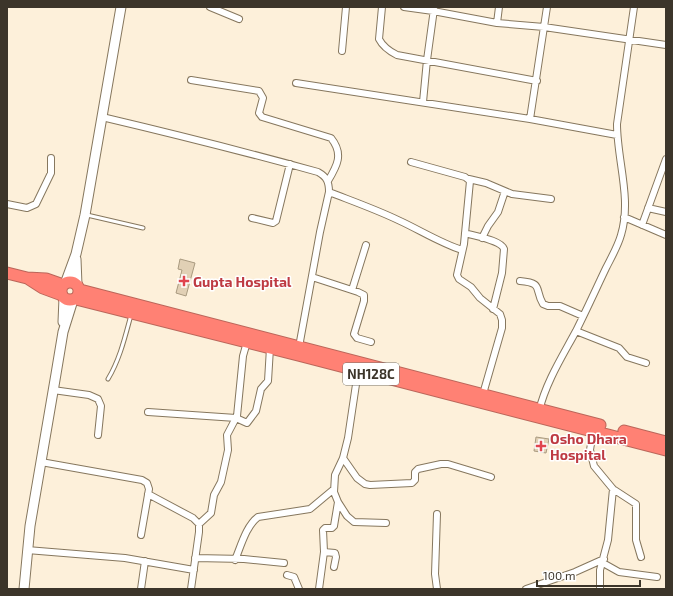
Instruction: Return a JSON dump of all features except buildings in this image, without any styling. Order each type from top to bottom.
[{"type":"highway","name":"NH128C","points":[[7,273],[27,278],[43,288],[70,292],[299,347],[483,394],[593,431],[666,450]]},
{"type":"highway","name":"NH128C","points":[[70,292],[132,313],[358,371],[666,442]]},
{"type":"street","points":[[24,589],[30,526],[76,254],[85,215],[122,7]]},
{"type":"street","points":[[210,7],[239,19]]},
{"type":"street","points":[[342,51],[346,7]]},
{"type":"street","points":[[382,7],[379,39],[390,52],[397,55],[536,81]]},
{"type":"street","points":[[404,7],[434,9],[497,23],[544,27],[666,45]]},
{"type":"street","points":[[497,23],[499,7]]},
{"type":"street","points":[[530,119],[547,7]]},
{"type":"street","points":[[538,413],[544,393],[556,366],[576,331],[621,236],[624,217],[624,199],[617,124],[634,7]]},
{"type":"street","points":[[423,102],[426,60],[434,9]]},
{"type":"street","points":[[191,80],[259,91],[263,98],[259,114],[262,117],[331,138],[337,148],[338,159],[335,169],[328,181]]},
{"type":"street","points":[[296,83],[530,119],[617,135]]},
{"type":"street","points":[[102,117],[176,134],[290,164],[318,172],[326,177],[329,192],[320,232],[299,347]]},
{"type":"street","points":[[7,204],[27,208],[36,204],[51,173],[51,158]]},
{"type":"street","points":[[642,225],[666,160]]},
{"type":"street","points":[[411,162],[486,183],[517,195],[551,198]]},
{"type":"street","points":[[252,218],[273,223],[276,221],[290,164]]},
{"type":"street","points":[[470,179],[471,182],[462,250],[457,272],[458,278],[471,287],[480,298],[500,314],[502,323],[483,394]]},
{"type":"street","points":[[482,238],[498,212],[505,191]]},
{"type":"street","points":[[329,192],[396,219],[446,244],[462,250]]},
{"type":"street","points":[[648,208],[666,212]]},
{"type":"street","points":[[624,217],[666,235]]},
{"type":"street","points":[[464,233],[498,242],[503,246],[504,249],[500,283],[494,309]]},
{"type":"street","points":[[352,290],[366,246]]},
{"type":"street","points":[[312,277],[362,294],[364,297],[354,334],[357,338],[371,342]]},
{"type":"street","points":[[520,281],[534,284],[539,291],[543,304],[548,306],[560,306],[583,316]]},
{"type":"street","points":[[576,331],[619,348],[626,357],[646,363]]},
{"type":"street","points":[[199,524],[211,513],[214,495],[221,482],[228,450],[227,435],[236,418],[243,356],[247,342]]},
{"type":"street","points":[[148,412],[236,418],[247,422],[256,411],[261,388],[268,381],[270,348]]},
{"type":"street","points":[[358,371],[351,424],[343,458],[335,475],[334,489],[338,502],[347,516],[354,522],[386,523]]},
{"type":"street","points":[[53,390],[89,395],[98,399],[101,406],[98,435]]},
{"type":"street","points":[[593,431],[590,450],[592,462],[613,488],[636,504],[636,540],[641,557]]},
{"type":"street","points":[[343,458],[361,482],[370,486],[412,483],[415,480],[416,470],[441,464],[452,464],[491,477]]},
{"type":"street","points":[[41,462],[142,480],[147,483],[149,489],[141,535]]},
{"type":"street","points":[[600,589],[600,570],[608,540],[613,488]]},
{"type":"street","points":[[235,560],[255,519],[263,515],[310,509],[334,489]]},
{"type":"street","points":[[148,494],[193,518],[199,524],[200,530],[191,589]]},
{"type":"street","points":[[319,589],[324,552],[323,530],[334,526],[338,502]]},
{"type":"street","points":[[437,514],[435,574],[437,589]]},
{"type":"street","points":[[27,550],[95,555],[145,561],[194,570]]},
{"type":"street","points":[[324,552],[335,553],[336,557],[334,568]]},
{"type":"street","points":[[195,558],[284,563]]},
{"type":"street","points":[[141,589],[145,561]]},
{"type":"street","points":[[603,561],[619,572],[657,577]]},
{"type":"street","points":[[529,589],[603,561]]},
{"type":"street","points":[[287,575],[294,577],[299,589]]},
{"type":"lane","points":[[85,215],[143,228]]},
{"type":"lane","points":[[108,379],[118,362],[132,313]]},
{"type":"place","name":"Gupta Hospital","points":[[184,281]]},
{"type":"place","name":"Osho Dhara Hospital","points":[[541,446]]}]
